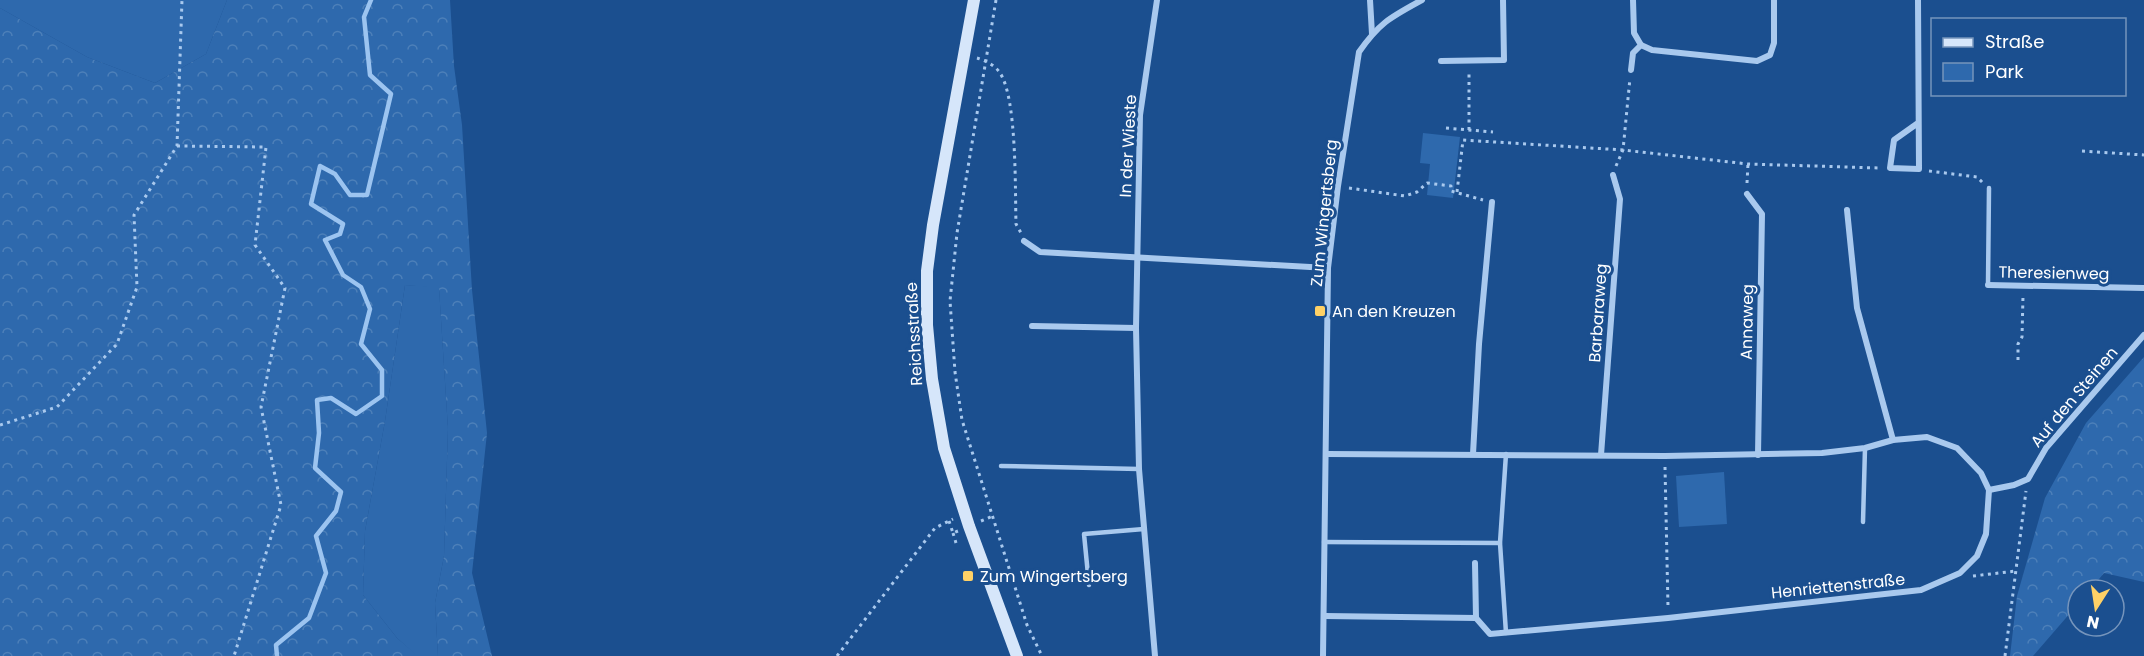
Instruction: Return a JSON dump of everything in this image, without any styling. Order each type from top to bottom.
[{"type":"main road","name":"Reichsstraße","points":[[974,0],[933,225],[927,272],[927,325],[932,379],[944,448],[1017,656]]},
{"type":"street","name":"In der Wieste","points":[[1155,656],[1139,469],[1136,328],[1140,115],[1158,0]]},
{"type":"street","points":[[1370,0],[1372,34]]},
{"type":"street","points":[[1372,34],[1385,20],[1422,0]]},
{"type":"street","points":[[1441,61],[1504,60],[1503,0]]},
{"type":"street","points":[[1633,0],[1634,33],[1641,45],[1652,50],[1757,61],[1770,55],[1774,43],[1774,0]]},
{"type":"street","points":[[1918,0],[1919,169],[1890,168],[1894,140],[1918,123]]},
{"type":"street","name":"Zum Wingertsberg","points":[[1323,656],[1328,268],[1359,52],[1372,34]]},
{"type":"street","points":[[1631,70],[1633,53],[1641,45]]},
{"type":"street","name":"Barbaraweg","points":[[1601,455],[1620,199],[1613,175]]},
{"type":"street","name":"Annaweg","points":[[1747,194],[1762,214],[1758,455]]},
{"type":"street","points":[[1473,454],[1479,344],[1492,202]]},
{"type":"street","points":[[1847,210],[1857,308],[1893,440]]},
{"type":"street","points":[[1024,241],[1040,252],[1328,268]]},
{"type":"street","name":"Theresienweg","points":[[1988,285],[2144,288]]},
{"type":"street","points":[[1032,326],[1136,328]]},
{"type":"street","name":"Auf den Steinen","points":[[2028,478],[2046,448],[2144,335]]},
{"type":"street","points":[[1327,454],[1758,455],[1822,453],[1865,448],[1893,440],[1927,437],[1957,448],[1981,473],[1989,490],[2014,485],[2028,478]]},
{"type":"street","name":"Henriettenstraße","points":[[1476,618],[1490,634],[1506,633],[1921,590],[1960,573],[1977,556],[1986,534],[1989,490]]},
{"type":"street","points":[[1325,616],[1476,618],[1475,563]]},
{"type":"lane","name":"Theresienweg","points":[[1988,285],[1989,188]]},
{"type":"lane","points":[[1863,522],[1865,448]]},
{"type":"lane","points":[[1506,454],[1500,543],[1506,633]]},
{"type":"lane","points":[[1001,466],[1139,469]]},
{"type":"lane","points":[[1089,585],[1084,534],[1144,529]]},
{"type":"lane","points":[[1324,542],[1500,543]]},
{"type":"path","points":[[0,426],[57,407],[117,344],[137,287],[134,215],[177,146],[182,0]]},
{"type":"path","points":[[996,0],[957,233],[950,301],[962,420],[1027,625],[1042,656]]},
{"type":"path","points":[[963,55],[985,60],[1000,72],[1011,102],[1016,224],[1024,241]]},
{"type":"path","points":[[1469,60],[1469,130]]},
{"type":"path","points":[[1613,175],[1623,150],[1631,70]]},
{"type":"path","points":[[1446,128],[1493,132]]},
{"type":"path","points":[[1457,192],[1463,140],[1623,150],[1748,164],[1890,168]]},
{"type":"path","points":[[177,146],[266,147],[255,245],[285,288],[261,407],[281,505],[234,656]]},
{"type":"path","points":[[2082,151],[2144,155]]},
{"type":"path","points":[[1747,194],[1748,164]]},
{"type":"path","points":[[1919,169],[1977,177],[1989,188]]},
{"type":"path","points":[[1338,186],[1405,196],[1417,192],[1427,183],[1452,186],[1451,192],[1492,202]]},
{"type":"path","points":[[2018,360],[2018,344],[2022,337],[2024,286]]},
{"type":"path","points":[[1665,456],[1668,618]]},
{"type":"path","points":[[2005,656],[2028,478]]},
{"type":"path","points":[[837,656],[935,528],[965,512]]},
{"type":"path","points":[[953,533],[956,543]]},
{"type":"path","points":[[1948,579],[2016,571]]},
{"type":"green space","points":[[0,0],[227,0],[206,54],[155,83],[87,57],[0,8]]},
{"type":"green space","points":[[227,0],[450,0],[454,66],[462,125],[472,290],[487,433],[472,573],[492,656],[438,656],[435,603],[444,556],[448,429],[439,288],[405,285],[385,421],[365,531],[363,595],[397,638],[418,656],[0,656],[0,8],[87,57],[155,83],[206,54]]},
{"type":"green space","points":[[1423,133],[1460,137],[1453,198],[1427,195],[1430,164],[1420,163]]},
{"type":"green space","points":[[405,285],[439,287],[448,429],[444,556],[435,603],[438,656],[417,656],[397,638],[363,595],[365,531],[385,421]]},
{"type":"green space","points":[[2144,357],[2144,582],[2104,573],[2100,578],[2066,578],[2066,618],[2033,656],[2010,656],[2017,596],[2045,498],[2086,423]]},
{"type":"green space","points":[[1724,472],[1727,524],[1679,527],[1676,476]]},
{"type":"waterway","points":[[277,656],[276,645],[309,618],[326,573],[316,536],[336,511],[341,492],[315,468],[319,433],[317,400],[331,398],[356,414],[382,396],[382,370],[361,344],[370,309],[361,287],[343,275],[325,240],[340,234],[343,224],[311,204],[320,166],[335,174],[350,195],[367,195],[391,94],[370,75],[364,17],[371,0]]},
{"type":"place","name":"An den Kreuzen","points":[[1320,311]]},
{"type":"place","name":"Zum Wingertsberg","points":[[968,576]]}]
